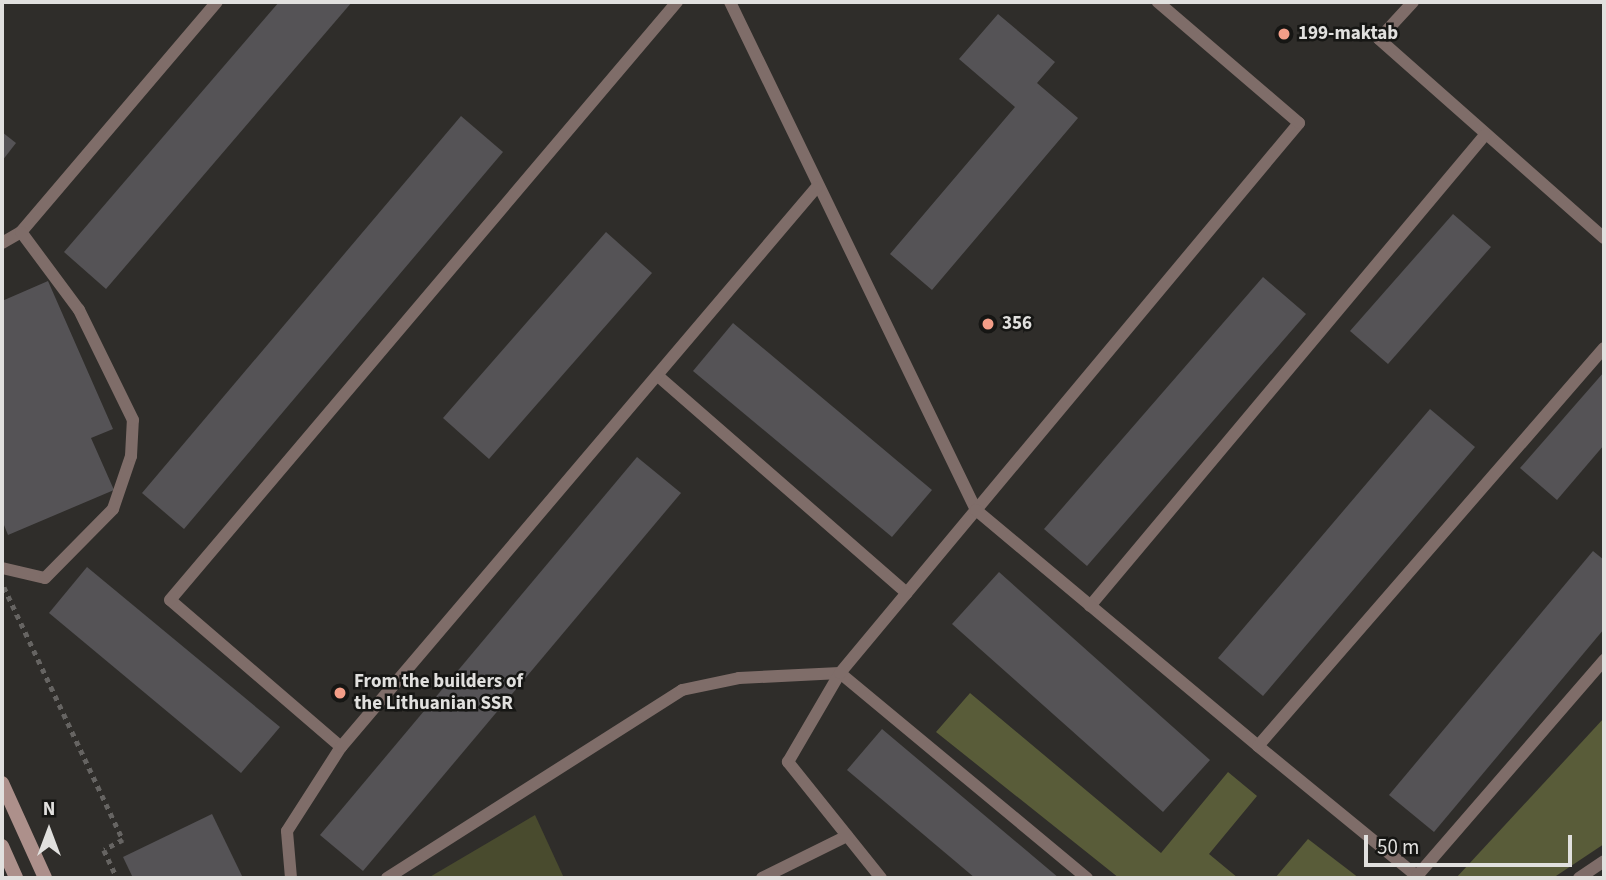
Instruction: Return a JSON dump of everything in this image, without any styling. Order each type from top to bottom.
[{"type":"main road","points":[[2,783],[45,878]]},
{"type":"main road","points":[[2,846],[16,878]]},
{"type":"lane","points":[[2,243],[21,232],[218,2]]},
{"type":"lane","points":[[341,747],[170,600],[677,2]]},
{"type":"lane","points":[[730,2],[816,188],[976,510],[1419,877],[1604,660]]},
{"type":"lane","points":[[880,878],[788,762],[840,673],[1300,124],[1158,2]]},
{"type":"lane","points":[[1413,2],[1378,39],[1604,238]]},
{"type":"lane","points":[[1090,606],[1485,135]]},
{"type":"lane","points":[[291,878],[286,831],[341,747],[816,188]]},
{"type":"lane","points":[[2,568],[46,578],[113,509],[131,456],[133,420],[79,310],[21,232]]},
{"type":"lane","points":[[1258,746],[1604,348]]},
{"type":"lane","points":[[658,376],[907,593]]},
{"type":"lane","points":[[387,878],[682,690],[739,678],[840,673],[1087,878]]},
{"type":"lane","points":[[762,878],[847,836]]},
{"type":"lane","points":[[1579,878],[1604,861]]},
{"type":"path","points":[[2,583],[124,840],[104,850],[117,878]]},
{"type":"green space","points":[[970,693],[1161,853],[1228,772],[1257,796],[1209,854],[1238,878],[1119,878],[936,732]]},
{"type":"green space","points":[[1604,718],[1604,844],[1553,878],[1456,878]]},
{"type":"green space","points":[[535,815],[564,878],[428,878]]},
{"type":"green space","points":[[1308,839],[1359,878],[1275,878]]},
{"type":"building","points":[[279,2],[352,2],[106,289],[64,252]]},
{"type":"building","points":[[998,14],[1055,62],[1037,83],[1078,118],[932,290],[890,254],[1015,107],[959,59]]},
{"type":"building","points":[[461,116],[503,152],[184,529],[142,493]]},
{"type":"building","points":[[2,132],[16,143],[2,161]]},
{"type":"building","points":[[1453,214],[1491,247],[1388,364],[1350,331]]},
{"type":"building","points":[[606,232],[652,273],[489,459],[443,418]]},
{"type":"building","points":[[1263,277],[1306,314],[1087,566],[1044,529]]},
{"type":"building","points":[[48,281],[113,429],[91,438],[114,490],[8,535],[2,520],[2,301]]},
{"type":"building","points":[[733,323],[932,490],[892,537],[693,371]]},
{"type":"building","points":[[1604,372],[1604,445],[1557,500],[1520,468]]},
{"type":"building","points":[[1430,409],[1475,447],[1263,696],[1218,658]]},
{"type":"building","points":[[637,457],[681,493],[363,871],[320,835]]},
{"type":"building","points":[[1593,551],[1604,560],[1604,629],[1434,832],[1389,795]]},
{"type":"building","points":[[87,567],[280,727],[241,773],[49,613]]},
{"type":"building","points":[[999,572],[1210,760],[1163,812],[952,624]]},
{"type":"building","points":[[882,729],[1059,878],[975,878],[847,770]]},
{"type":"building","points":[[212,814],[243,878],[133,878],[123,857]]},
{"type":"place","name":"199-maktab","points":[[1284,34]]},
{"type":"place","name":"356","points":[[988,324]]},
{"type":"place","name":"From the builders of the Lithuanian SSR","points":[[340,693]]}]
